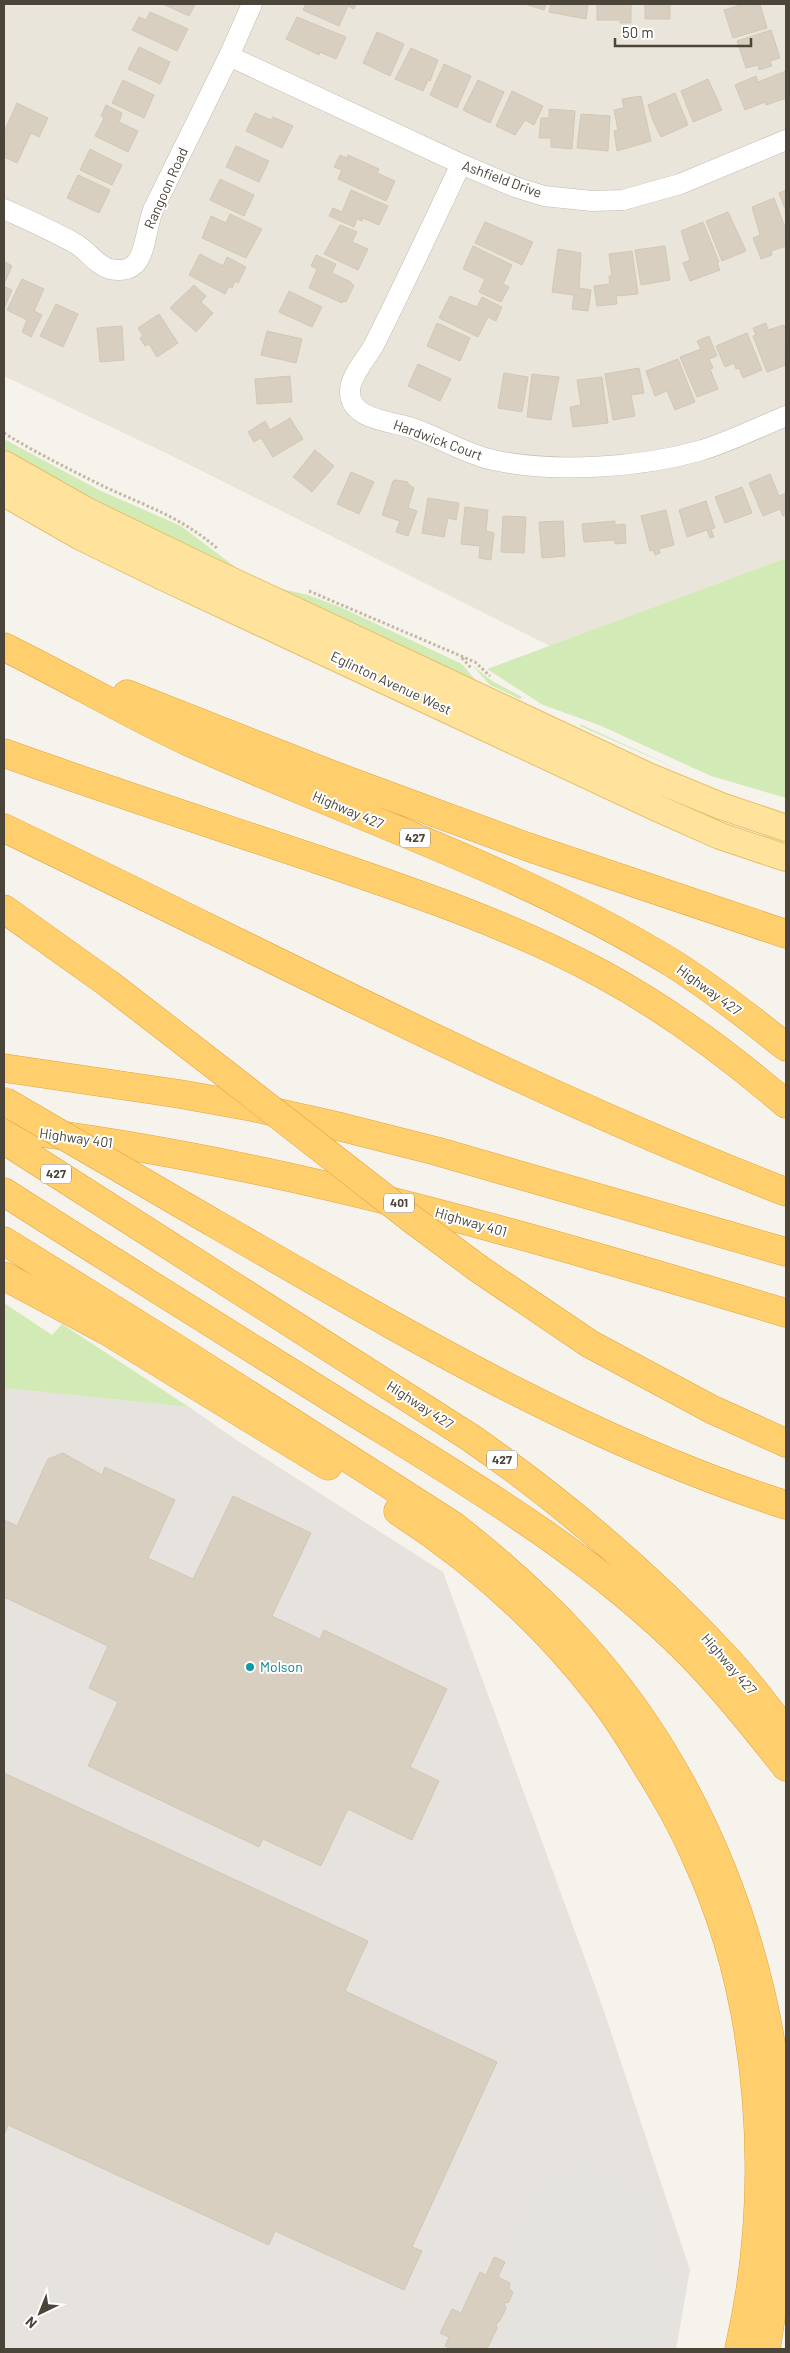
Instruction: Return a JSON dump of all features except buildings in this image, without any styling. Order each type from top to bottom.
[{"type":"highway","points":[[15,652],[162,707],[338,777],[528,847],[786,934]]},
{"type":"highway","name":"Highway 427","points":[[15,652],[187,741],[480,866],[616,932],[673,964],[724,999],[786,1047]]},
{"type":"highway","points":[[4,753],[439,901],[525,937],[601,974],[678,1019],[743,1067],[786,1104]]},
{"type":"highway","points":[[4,828],[558,1096],[711,1163],[786,1192]]},
{"type":"highway","points":[[4,908],[109,984],[479,1269],[590,1344],[711,1409],[786,1443]]},
{"type":"highway","points":[[4,1068],[180,1094],[252,1107],[341,1127],[436,1151],[786,1252]]},
{"type":"highway","points":[[4,1101],[417,1338],[538,1402],[622,1442],[693,1472],[786,1505]]},
{"type":"highway","name":"Highway 401","points":[[4,1128],[145,1148],[272,1172],[434,1211],[786,1313]]},
{"type":"highway","name":"Highway 427","points":[[4,1140],[471,1438],[521,1473],[619,1552],[677,1607],[728,1659],[786,1731]]},
{"type":"highway","points":[[4,1192],[462,1478],[559,1543],[690,1654],[744,1713],[786,1767]]},
{"type":"highway","points":[[4,1241],[358,1463],[454,1526],[496,1559],[570,1630],[614,1682],[642,1722],[688,1796],[724,1876],[744,1934],[764,2005],[775,2078],[782,2144],[782,2199],[775,2282],[766,2349]]},
{"type":"highway","points":[[4,1276],[107,1330],[401,1513],[495,1583],[533,1619],[602,1697],[636,1747],[672,1808],[696,1857],[715,1906],[740,1990],[759,2127],[760,2187],[756,2251],[739,2349]]},
{"type":"main road","name":"Eglinton Avenue West","points":[[4,464],[87,512],[648,776],[721,806],[786,828]]},
{"type":"main road","name":"Eglinton Avenue West","points":[[4,493],[82,536],[161,576],[657,808],[720,836],[786,858]]},
{"type":"street","name":"Rangoon Road","points":[[4,209],[79,246],[109,269],[124,271],[136,264],[144,249],[148,224],[153,210],[229,56],[252,4]]},
{"type":"street","name":"Ashfield Drive","points":[[229,56],[461,164],[515,187],[544,196],[592,201],[623,200],[680,184],[786,140]]},
{"type":"street","name":"Hardwick Court","points":[[461,164],[374,345],[350,390],[352,403],[363,414],[414,429],[493,460],[534,465],[570,466],[605,466],[647,461],[699,451],[786,416]]},
{"type":"path","points":[[4,433],[105,487],[174,518],[197,531],[223,553]]},
{"type":"path","points":[[307,590],[461,657]]},
{"type":"shaded area","points":[[4,4],[786,4],[786,558],[550,646],[174,457],[4,376]]},
{"type":"shaded area","points":[[4,1388],[189,1407],[238,1441],[443,1572],[603,2008],[690,2270],[676,2349],[4,2349]]},
{"type":"shaded area","points":[[575,2168],[644,2198],[641,2214],[657,2221],[639,2260],[669,2274],[662,2293],[681,2299],[663,2349],[602,2349],[625,2294],[615,2291],[592,2349],[499,2349],[527,2276],[507,2269],[550,2177],[568,2186]]},
{"type":"green space","points":[[4,439],[99,490],[181,526],[242,572],[270,586],[308,595],[340,607],[462,664],[478,683],[134,525],[4,454]]},
{"type":"green space","points":[[786,558],[786,798],[711,776],[599,725],[543,705],[487,669]]},
{"type":"green space","points":[[472,665],[492,681],[522,697],[520,699],[490,685]]},
{"type":"green space","points":[[580,724],[687,773],[580,726]]},
{"type":"green space","points":[[4,1303],[52,1335],[62,1324],[189,1407],[4,1388]]},
{"type":"place","name":"Molson","points":[[250,1667]]}]
